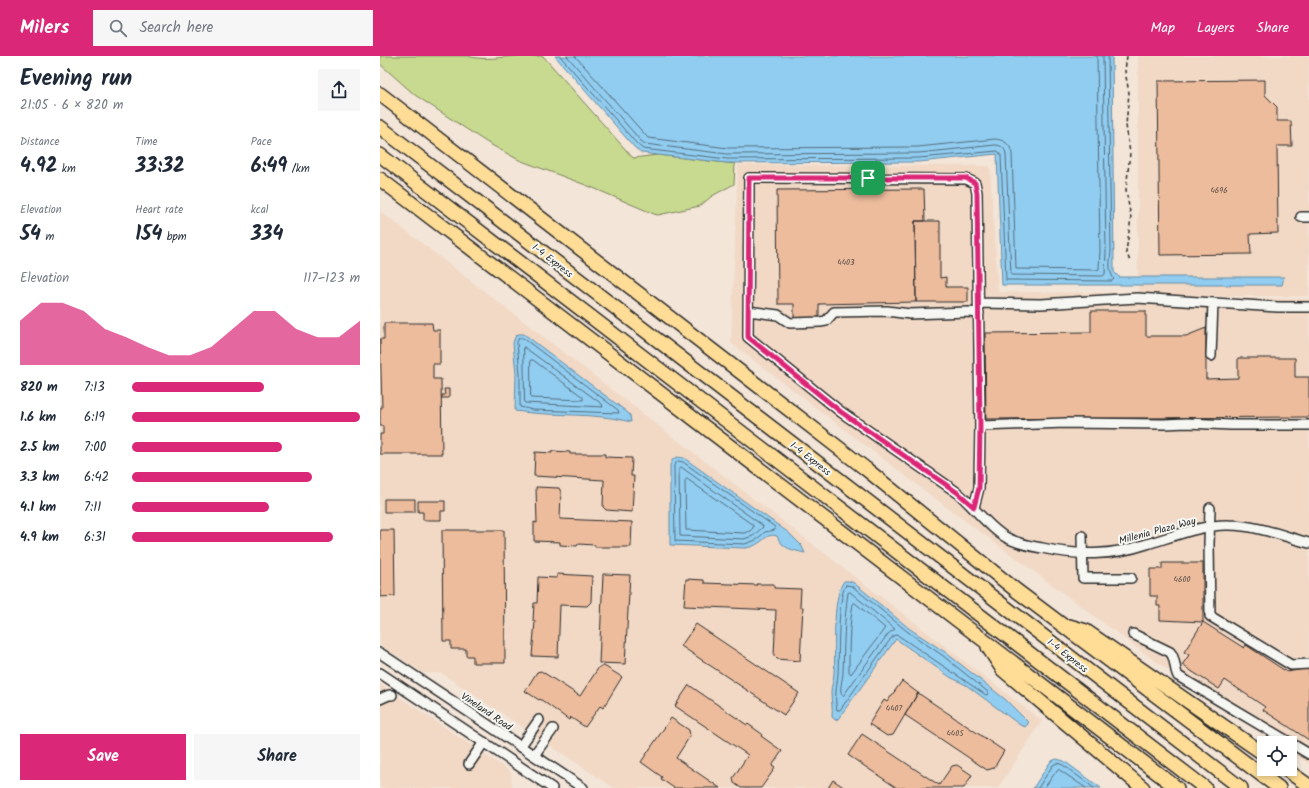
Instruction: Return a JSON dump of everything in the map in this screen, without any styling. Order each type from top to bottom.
[{"type":"highway","points":[[380,94],[866,469],[1062,624],[1279,788]]},
{"type":"highway","name":"I-4 Express","points":[[380,127],[1241,788]]},
{"type":"highway","points":[[380,155],[1206,788]]},
{"type":"highway","points":[[380,180],[1177,788]]},
{"type":"highway","points":[[1062,624],[1086,631],[1257,749]]},
{"type":"highway","points":[[981,637],[1003,670],[1143,788]]},
{"type":"highway","points":[[1295,776],[1309,786]]},
{"type":"street","points":[[974,507],[979,488],[980,426],[977,193],[975,183],[966,178],[749,178],[748,311],[778,315],[790,323],[826,321],[834,312],[887,311],[910,314],[978,313]]},
{"type":"street","points":[[978,303],[1041,304],[1137,298],[1278,307],[1309,307]]},
{"type":"street","points":[[1211,356],[1213,303]]},
{"type":"street","name":"Millenia Plaza Way","points":[[748,311],[748,337],[822,398],[958,493],[1003,536],[1028,546],[1083,554],[1109,553],[1132,549],[1209,527],[1230,524],[1254,528],[1309,543]]},
{"type":"street","points":[[980,426],[1066,423],[1309,425]]},
{"type":"street","points":[[1210,508],[1210,616],[1291,664],[1308,663]]},
{"type":"street","points":[[1082,536],[1083,578],[1131,578]]},
{"type":"street","points":[[1133,634],[1170,652],[1173,655],[1178,676],[1309,754]]},
{"type":"street","name":"Vineland Road","points":[[380,653],[583,788]]},
{"type":"street","points":[[397,684],[405,670]]},
{"type":"street","points":[[380,673],[552,788]]},
{"type":"street","points":[[380,699],[389,694],[392,695]]},
{"type":"street","points":[[520,747],[539,720]]},
{"type":"street","points":[[534,756],[553,729]]},
{"type":"street","points":[[469,764],[484,742]]},
{"type":"path","points":[[1127,56],[1125,70],[1129,92],[1126,126],[1130,152],[1126,190],[1131,218],[1126,252],[1130,261]]},
{"type":"shaded area","points":[[1138,56],[1309,56],[1309,296],[1138,296]]},
{"type":"shaded area","points":[[738,165],[990,166],[998,292],[1133,293],[1137,297],[1309,299],[1309,764],[1297,756],[1297,736],[1266,736],[1151,658],[933,497],[731,343]]},
{"type":"shaded area","points":[[380,211],[1042,721],[998,788],[614,788],[441,673],[423,673],[380,645]]},
{"type":"shaded area","points":[[380,684],[511,772],[512,788],[380,788]]},
{"type":"green space","points":[[380,56],[467,56],[486,58],[543,56],[633,158],[658,155],[735,164],[734,184],[712,196],[700,206],[658,215],[654,214],[591,187],[519,160],[486,142],[415,95],[380,64]]},
{"type":"water","points":[[555,56],[1112,56],[1114,272],[1119,277],[1284,277],[1282,285],[1002,285],[997,154],[919,162],[727,163],[641,153],[634,147]]},
{"type":"water","points":[[518,334],[524,334],[627,412],[630,415],[631,422],[603,417],[515,411],[516,374],[513,343]]},
{"type":"water","points":[[677,457],[684,458],[789,533],[801,545],[805,553],[792,550],[785,546],[777,536],[774,535],[768,536],[754,546],[745,548],[670,545],[670,465],[673,459]]},
{"type":"water","points":[[844,581],[854,583],[910,629],[945,652],[1006,700],[1027,721],[1028,724],[1025,727],[1020,725],[966,685],[950,677],[896,639],[838,719],[835,720],[832,717],[831,687],[834,676],[837,600]]},
{"type":"water","points":[[1057,759],[1064,761],[1101,788],[1033,788],[1051,761]]},
{"type":"building","points":[[1265,80],[1265,95],[1277,107],[1277,121],[1291,121],[1292,146],[1277,146],[1278,233],[1250,234],[1251,254],[1160,255],[1158,81]]},
{"type":"building","points":[[924,189],[925,221],[915,221],[916,302],[819,304],[819,320],[794,320],[794,304],[778,304],[777,190]]},
{"type":"building","points":[[915,221],[940,221],[940,278],[946,277],[946,287],[968,287],[968,302],[916,302]]},
{"type":"building","points":[[1091,311],[1146,311],[1146,336],[1186,336],[1206,328],[1206,379],[1238,378],[1238,358],[1295,358],[1295,377],[1309,377],[1309,417],[986,419],[985,333],[1091,332]]},
{"type":"building","points":[[384,323],[432,323],[433,330],[440,330],[440,364],[433,364],[433,379],[441,379],[442,454],[380,454],[380,434],[383,434],[383,426],[380,426],[380,408],[382,408],[380,339],[384,339]]},
{"type":"building","points":[[444,389],[449,389],[449,398],[442,398],[442,395],[445,395]]},
{"type":"building","points":[[552,451],[570,452],[570,454],[605,454],[605,457],[632,458],[631,476],[634,476],[632,512],[606,510],[603,507],[604,480],[534,476],[535,452],[552,453]]},
{"type":"building","points":[[536,487],[559,488],[561,492],[560,519],[632,522],[631,547],[595,547],[595,545],[578,544],[577,546],[560,545],[560,542],[534,541],[534,522],[537,523]]},
{"type":"building","points":[[384,499],[415,499],[415,512],[384,512]]},
{"type":"building","points":[[418,501],[445,501],[445,511],[441,511],[441,520],[423,520],[423,512],[418,512]]},
{"type":"building","points":[[380,530],[394,530],[395,596],[380,597]]},
{"type":"building","points":[[442,530],[504,530],[505,663],[473,663],[473,656],[466,656],[466,649],[451,649],[451,641],[443,641]]},
{"type":"building","points":[[1162,563],[1203,563],[1203,622],[1160,620],[1160,606],[1157,606],[1157,596],[1150,596],[1150,569],[1162,569]]},
{"type":"building","points":[[557,574],[592,576],[591,602],[587,606],[560,605],[558,657],[532,656],[535,621],[533,621],[534,603],[537,603],[538,577],[557,578]]},
{"type":"building","points":[[603,574],[630,575],[625,664],[599,663]]},
{"type":"building","points":[[686,579],[704,580],[704,583],[757,585],[756,584],[774,584],[774,588],[801,589],[800,607],[803,607],[800,661],[777,659],[774,656],[776,610],[684,606]]},
{"type":"building","points":[[1203,622],[1244,648],[1246,645],[1287,672],[1309,668],[1309,740],[1263,710],[1265,707],[1225,680],[1219,689],[1182,665],[1189,655],[1184,652]]},
{"type":"building","points":[[696,624],[799,693],[784,715],[681,646]]},
{"type":"building","points":[[604,666],[622,677],[603,708],[600,706],[585,727],[570,717],[569,720],[540,699],[539,700],[525,691],[537,672],[541,671],[580,696],[599,667]]},
{"type":"building","points":[[902,681],[918,693],[893,735],[887,736],[869,724],[884,700],[887,702]]},
{"type":"building","points":[[689,685],[747,725],[748,724],[762,734],[761,736],[782,751],[772,766],[775,768],[761,788],[741,788],[734,783],[733,778],[748,755],[675,706]]},
{"type":"building","points":[[918,693],[1004,751],[994,768],[987,770],[905,715]]},
{"type":"building","points":[[671,718],[689,730],[690,736],[676,758],[720,788],[674,788],[661,779],[662,777],[641,762]]},
{"type":"building","points":[[862,734],[939,785],[952,766],[957,765],[972,775],[964,788],[897,788],[848,755]]},
{"type":"building","points":[[833,780],[845,788],[828,788]]},
{"type":"route","points":[[749,178],[868,178],[966,178],[975,183],[977,193],[980,426],[979,488],[974,507],[958,493],[841,412],[748,337],[749,178]]}]
